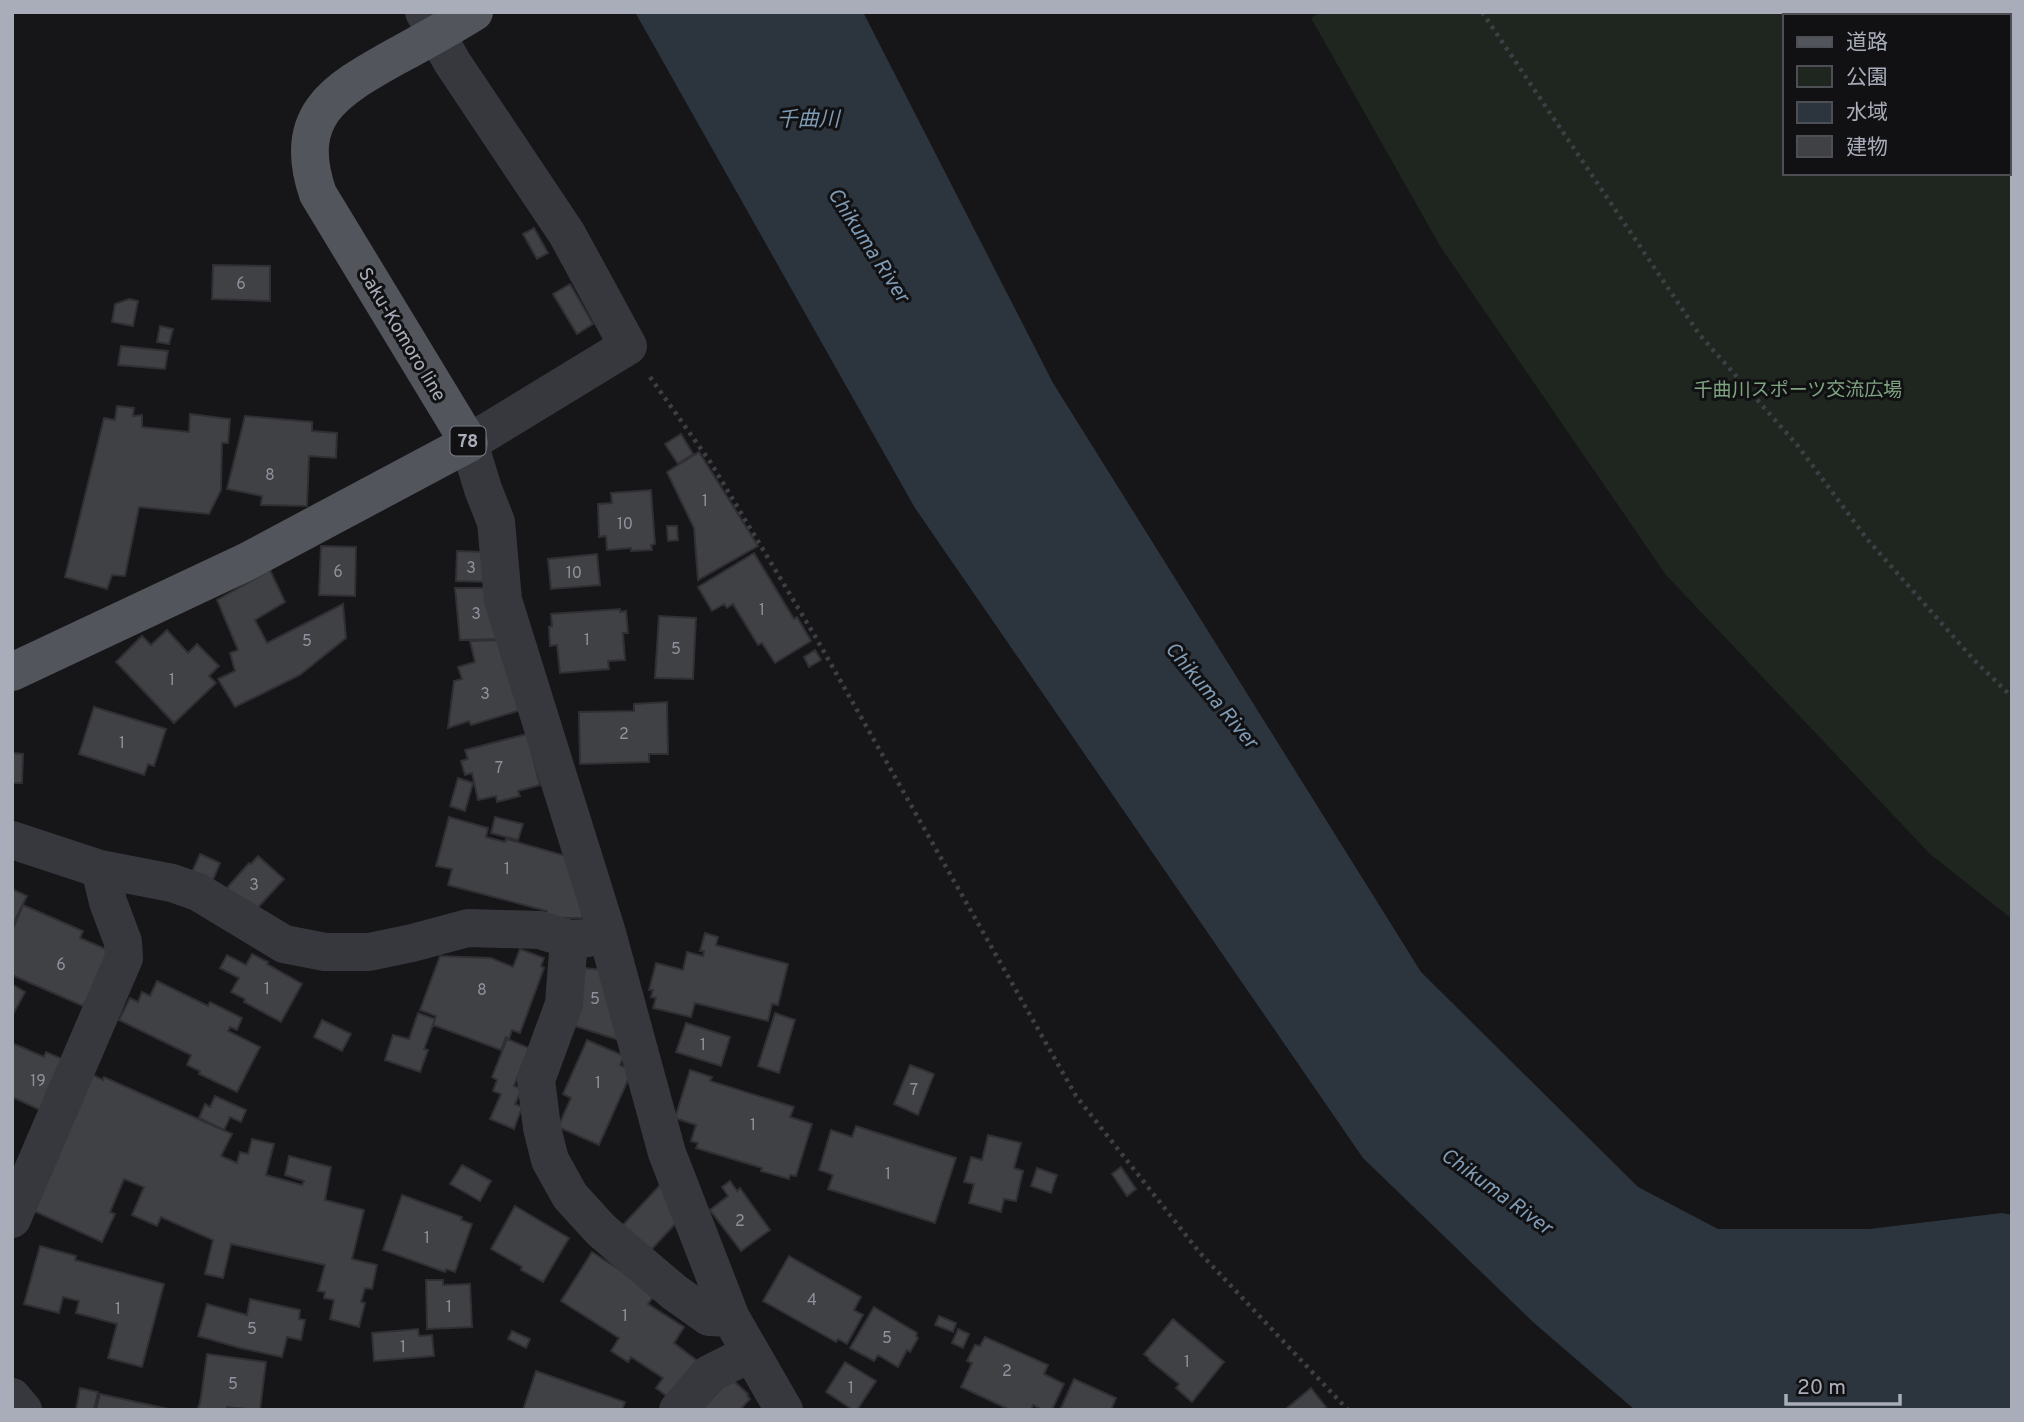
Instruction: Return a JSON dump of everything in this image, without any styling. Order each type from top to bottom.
[{"type":"main road","name":"Saku-Komoro line","points":[[469,443],[318,194],[312,176],[311,161],[313,128],[330,99],[430,23],[472,13]]},
{"type":"main road","name":"78","points":[[12,672],[246,562],[469,443]]},
{"type":"street","points":[[430,23],[452,62],[567,233],[628,346],[469,443],[496,522],[503,600],[607,933],[667,1153],[732,1318],[785,1410]]},
{"type":"street","points":[[12,840],[100,869],[172,883],[198,892],[284,944],[325,952],[369,952],[468,928],[540,930],[569,939],[607,933]]},
{"type":"street","points":[[12,1219],[124,958],[123,942],[107,902],[100,869]]},
{"type":"street","points":[[569,939],[564,1004],[536,1080],[542,1128],[550,1160],[570,1196],[601,1230],[674,1292],[709,1317],[732,1318]]},
{"type":"street","points":[[678,1410],[709,1374],[751,1353]]},
{"type":"street","points":[[12,1397],[23,1410]]},
{"type":"path","points":[[1482,12],[1699,334],[1798,446],[1867,539],[1974,660],[2012,697]]},
{"type":"path","points":[[628,346],[711,463],[808,624],[1076,1096],[1200,1253],[1348,1410]]},
{"type":"green space","name":"千曲川スポーツ交流広場","points":[[1321,12],[2012,12],[2012,919],[1930,854],[1666,575],[1440,246],[1311,18]]},
{"type":"water","name":"千曲川","points":[[635,12],[863,12],[1053,383],[1421,972],[1638,1187],[1718,1229],[1869,1229],[2002,1213],[2012,1215],[2012,1410],[1635,1410],[1533,1322],[1363,1158],[915,508]]},
{"type":"building","points":[[534,228],[548,253],[537,259],[523,234]]},
{"type":"building","points":[[213,265],[270,266],[270,301],[212,299]]},
{"type":"building","points":[[570,284],[593,324],[577,334],[553,294]]},
{"type":"building","points":[[129,299],[138,301],[133,326],[112,322],[115,304]]},
{"type":"building","points":[[160,326],[173,329],[169,344],[157,342]]},
{"type":"building","points":[[121,346],[168,351],[165,369],[118,365]]},
{"type":"building","points":[[117,406],[134,408],[133,416],[142,415],[142,427],[189,432],[190,414],[230,419],[228,443],[222,443],[221,490],[209,514],[139,507],[125,576],[112,575],[107,589],[65,577],[104,418],[115,420]]},
{"type":"building","points":[[245,416],[312,422],[312,431],[337,433],[336,458],[309,456],[307,506],[261,505],[262,496],[227,489]]},
{"type":"building","points":[[681,434],[693,454],[678,464],[665,444]]},
{"type":"building","points":[[699,452],[758,546],[698,580],[694,528],[667,472]]},
{"type":"building","points":[[651,490],[655,544],[651,545],[652,550],[607,550],[606,536],[599,537],[598,504],[612,503],[611,493]]},
{"type":"building","points":[[667,526],[677,526],[678,540],[668,541]]},
{"type":"building","points":[[321,546],[356,547],[355,596],[319,595]]},
{"type":"building","points":[[457,551],[485,552],[485,582],[456,581]]},
{"type":"building","points":[[754,553],[794,619],[797,617],[811,641],[775,663],[762,643],[758,645],[733,604],[727,608],[724,604],[712,611],[698,587]]},
{"type":"building","points":[[597,554],[600,585],[551,589],[548,559]]},
{"type":"building","points":[[270,570],[285,602],[255,620],[267,643],[343,604],[346,638],[300,675],[235,707],[218,679],[235,671],[230,653],[238,650],[217,600]]},
{"type":"building","points":[[455,588],[486,588],[501,639],[460,640]]},
{"type":"building","points":[[620,609],[620,612],[626,611],[628,633],[623,633],[625,660],[608,661],[609,669],[560,673],[557,645],[550,646],[551,614]]},
{"type":"building","points":[[659,616],[696,618],[693,679],[655,678]]},
{"type":"building","points":[[167,630],[188,653],[197,644],[219,666],[209,676],[216,683],[174,723],[116,662],[142,636],[151,645]]},
{"type":"building","points":[[502,640],[521,710],[471,725],[469,721],[448,728],[454,681],[462,679],[458,667],[475,662],[470,641]]},
{"type":"building","points":[[815,650],[821,660],[809,667],[804,657]]},
{"type":"building","points":[[667,702],[668,754],[649,754],[649,762],[580,764],[579,712],[634,711],[634,704]]},
{"type":"building","points":[[94,707],[166,729],[154,766],[148,764],[144,775],[79,754]]},
{"type":"building","points":[[527,734],[540,785],[518,791],[520,796],[497,802],[496,796],[478,800],[472,773],[465,775],[461,761],[468,759],[465,750]]},
{"type":"building","points":[[12,753],[23,754],[22,783],[12,783]]},
{"type":"building","points":[[458,778],[473,783],[465,811],[450,806]]},
{"type":"building","points":[[449,817],[488,828],[486,837],[505,842],[506,839],[566,856],[586,916],[547,918],[547,911],[448,885],[452,869],[436,866]]},
{"type":"building","points":[[495,817],[523,824],[518,840],[491,833]]},
{"type":"building","points":[[200,854],[220,863],[213,880],[192,872]]},
{"type":"building","points":[[258,856],[284,879],[252,914],[225,890]]},
{"type":"building","points":[[12,889],[27,896],[12,926]]},
{"type":"building","points":[[23,905],[83,931],[80,938],[115,953],[83,1006],[12,975],[12,931]]},
{"type":"building","points":[[705,933],[718,937],[716,945],[788,964],[778,1005],[772,1004],[768,1021],[695,1003],[691,1017],[653,1008],[656,998],[651,997],[653,990],[649,990],[656,963],[683,970],[687,952],[703,956],[704,951],[700,951]]},
{"type":"building","points":[[520,949],[544,958],[541,966],[544,968],[520,1033],[512,1030],[501,1050],[433,1025],[436,1016],[420,1010],[440,956],[491,958],[513,967]]},
{"type":"building","points":[[252,954],[302,984],[281,1022],[231,992],[239,978],[220,968],[227,955],[246,965]]},
{"type":"building","points":[[584,968],[605,970],[622,1041],[575,1026]]},
{"type":"building","points":[[157,981],[208,1006],[210,1002],[242,1018],[237,1030],[230,1027],[228,1031],[260,1047],[237,1092],[199,1074],[200,1071],[187,1065],[191,1055],[119,1020],[130,998],[138,1002],[142,992],[150,996]]},
{"type":"building","points":[[12,984],[25,992],[12,1016]]},
{"type":"building","points":[[418,1013],[435,1019],[424,1049],[428,1050],[420,1072],[385,1060],[393,1035],[409,1039]]},
{"type":"building","points":[[775,1013],[795,1020],[779,1073],[758,1066]]},
{"type":"building","points":[[322,1020],[351,1034],[342,1051],[314,1037]]},
{"type":"building","points":[[686,1023],[730,1037],[721,1066],[676,1052]]},
{"type":"building","points":[[507,1039],[529,1048],[514,1086],[522,1089],[515,1104],[522,1107],[514,1129],[490,1119],[501,1094],[493,1091],[497,1080],[492,1077]]},
{"type":"building","points":[[587,1040],[624,1056],[620,1065],[632,1071],[599,1145],[558,1127],[571,1098],[563,1094]]},
{"type":"building","points":[[12,1043],[44,1057],[46,1052],[72,1063],[49,1114],[12,1097]]},
{"type":"building","points":[[910,1065],[934,1074],[918,1115],[894,1104]]},
{"type":"building","points":[[690,1070],[712,1077],[710,1081],[794,1107],[790,1117],[812,1124],[796,1176],[790,1175],[789,1179],[696,1148],[698,1143],[691,1141],[696,1125],[675,1118]]},
{"type":"building","points":[[91,1074],[103,1080],[104,1077],[232,1134],[221,1156],[237,1163],[240,1152],[248,1154],[252,1139],[274,1144],[266,1175],[302,1185],[304,1181],[285,1175],[289,1156],[331,1167],[325,1200],[364,1210],[352,1259],[377,1265],[372,1289],[365,1288],[361,1302],[365,1303],[359,1327],[330,1319],[334,1300],[324,1298],[325,1292],[318,1291],[325,1265],[231,1244],[223,1278],[205,1274],[213,1240],[161,1217],[157,1226],[132,1215],[144,1187],[124,1179],[110,1212],[115,1214],[102,1242],[34,1211]]},
{"type":"building","points":[[215,1096],[246,1110],[241,1122],[230,1117],[224,1130],[199,1118],[205,1104],[210,1107]]},
{"type":"building","points":[[856,1126],[956,1158],[935,1223],[828,1189],[833,1175],[819,1170],[831,1130],[852,1137]]},
{"type":"building","points":[[988,1135],[1021,1143],[1014,1168],[1023,1171],[1016,1201],[1004,1199],[1001,1212],[969,1203],[974,1184],[964,1182],[971,1157],[982,1160]]},
{"type":"building","points":[[462,1165],[491,1181],[480,1201],[450,1184]]},
{"type":"building","points":[[1121,1167],[1136,1189],[1127,1196],[1112,1174]]},
{"type":"building","points":[[1037,1168],[1057,1175],[1051,1193],[1031,1186]]},
{"type":"building","points":[[730,1181],[737,1191],[740,1188],[770,1230],[741,1251],[710,1210],[728,1196],[722,1187]]},
{"type":"building","points":[[661,1184],[678,1221],[649,1252],[622,1226]]},
{"type":"building","points":[[402,1195],[462,1217],[461,1220],[472,1224],[455,1272],[446,1269],[445,1272],[383,1250]]},
{"type":"building","points":[[515,1206],[569,1238],[543,1282],[491,1249]]},
{"type":"building","points":[[40,1246],[76,1256],[75,1260],[164,1284],[142,1367],[108,1358],[117,1324],[76,1313],[79,1301],[63,1297],[59,1313],[24,1304]]},
{"type":"building","points":[[592,1252],[656,1293],[648,1304],[684,1327],[674,1343],[707,1368],[668,1397],[656,1388],[663,1378],[631,1357],[628,1362],[611,1351],[619,1338],[561,1301]]},
{"type":"building","points":[[789,1256],[861,1297],[854,1310],[863,1315],[847,1344],[838,1339],[836,1342],[763,1301]]},
{"type":"building","points":[[426,1280],[443,1280],[443,1285],[470,1284],[472,1327],[427,1329]]},
{"type":"building","points":[[250,1299],[300,1310],[299,1319],[305,1320],[301,1340],[287,1337],[282,1357],[198,1336],[207,1304],[247,1315]]},
{"type":"building","points":[[874,1307],[917,1333],[918,1338],[910,1352],[907,1350],[898,1367],[878,1355],[874,1361],[850,1348]]},
{"type":"building","points":[[939,1316],[956,1323],[953,1332],[935,1325]]},
{"type":"building","points":[[1173,1319],[1224,1362],[1192,1402],[1176,1388],[1179,1384],[1144,1354]]},
{"type":"building","points":[[418,1329],[419,1336],[432,1335],[434,1356],[374,1361],[372,1333]]},
{"type":"building","points":[[958,1329],[969,1334],[963,1348],[952,1343]]},
{"type":"building","points":[[512,1331],[530,1339],[526,1348],[508,1339]]},
{"type":"building","points":[[985,1337],[1048,1365],[1044,1374],[1064,1384],[1052,1410],[1043,1410],[1033,1405],[1031,1410],[1010,1410],[961,1387],[972,1363],[967,1361],[975,1345],[980,1346]]},
{"type":"building","points":[[207,1354],[266,1362],[260,1410],[227,1407],[227,1410],[197,1410]]},
{"type":"building","points":[[845,1362],[876,1381],[857,1410],[826,1392]]},
{"type":"building","points":[[536,1371],[625,1402],[622,1410],[523,1410]]},
{"type":"building","points":[[731,1378],[750,1399],[740,1410],[701,1410]]},
{"type":"building","points":[[1074,1379],[1116,1398],[1111,1410],[1060,1410]]},
{"type":"building","points":[[80,1388],[98,1392],[94,1410],[76,1410]]},
{"type":"building","points":[[1311,1388],[1326,1407],[1322,1410],[1286,1409]]},
{"type":"building","points":[[100,1394],[173,1410],[96,1410]]},
{"type":"water label","name":"Chikuma River","points":[[869,245]]},
{"type":"water label","name":"Chikuma River","points":[[1212,695]]},
{"type":"water label","name":"Chikuma River","points":[[1497,1191]]}]
